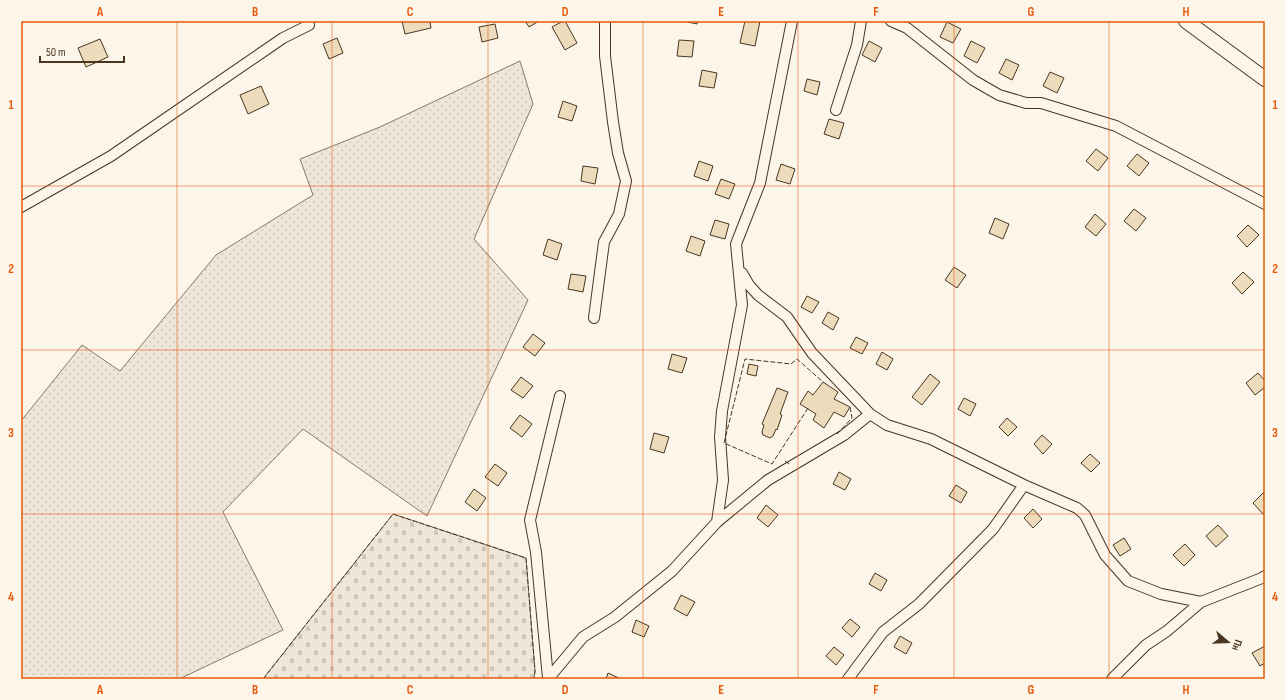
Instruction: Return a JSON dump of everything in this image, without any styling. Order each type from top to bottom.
[{"type":"street","points":[[594,318],[604,242],[619,214],[626,181],[618,153],[613,122],[605,56],[605,21]]},
{"type":"street","points":[[717,522],[723,480],[720,437],[722,411],[742,305],[740,269],[736,244],[760,183],[792,21]]},
{"type":"street","points":[[836,110],[857,45],[860,21]]},
{"type":"street","points":[[891,21],[907,28],[973,80],[999,95],[1026,103],[1041,103],[1116,126],[1265,204]]},
{"type":"street","points":[[1186,21],[1265,79]]},
{"type":"street","points":[[21,206],[111,156],[283,38],[309,25]]},
{"type":"street","points":[[740,269],[749,286],[758,295],[787,317],[812,353],[870,414],[887,425],[931,439],[1024,485],[1077,508],[1085,515],[1105,554],[1128,581],[1160,594],[1201,602]]},
{"type":"street","points":[[548,679],[536,552],[530,520],[560,396]]},
{"type":"street","points":[[548,679],[583,637],[615,617],[672,571],[717,522],[768,480],[844,435],[870,414]]},
{"type":"street","points":[[848,679],[883,632],[919,604],[993,529],[1024,485]]},
{"type":"street","points":[[1112,679],[1146,645],[1167,631],[1201,602],[1265,576]]},
{"type":"green space","points":[[520,61],[533,104],[474,239],[528,300],[427,516],[303,429],[223,512],[283,630],[179,679],[21,679],[21,421],[82,345],[120,371],[216,255],[313,195],[300,159],[380,127]]},
{"type":"green space","points":[[393,514],[526,558],[535,671],[534,679],[263,679]]},
{"type":"building","points":[[402,21],[430,21],[431,28],[405,34]]},
{"type":"building","points":[[525,21],[539,21],[529,27]]},
{"type":"building","points":[[565,21],[577,43],[565,50],[552,27]]},
{"type":"building","points":[[683,21],[698,21],[697,24]]},
{"type":"building","points":[[745,21],[760,21],[755,46],[740,43]]},
{"type":"building","points":[[947,22],[961,29],[953,43],[940,37]]},
{"type":"building","points":[[495,24],[498,38],[482,42],[479,27]]},
{"type":"building","points":[[337,38],[343,53],[329,59],[323,44]]},
{"type":"building","points":[[100,39],[108,57],[86,67],[78,48]]},
{"type":"building","points":[[679,40],[694,41],[692,57],[677,56]]},
{"type":"building","points":[[869,41],[882,48],[875,62],[862,55]]},
{"type":"building","points":[[971,41],[985,48],[977,63],[964,56]]},
{"type":"building","points":[[1006,59],[1019,65],[1012,80],[999,73]]},
{"type":"building","points":[[702,70],[717,73],[714,88],[699,86]]},
{"type":"building","points":[[1050,72],[1064,78],[1057,93],[1043,86]]},
{"type":"building","points":[[807,79],[820,82],[817,95],[804,91]]},
{"type":"building","points":[[261,86],[269,104],[248,114],[240,95]]},
{"type":"building","points":[[563,101],[577,106],[572,121],[558,117]]},
{"type":"building","points":[[829,119],[844,123],[839,139],[824,134]]},
{"type":"building","points":[[1096,149],[1108,158],[1098,171],[1086,161]]},
{"type":"building","points":[[1137,154],[1149,163],[1139,176],[1127,166]]},
{"type":"building","points":[[699,161],[713,166],[708,181],[694,176]]},
{"type":"building","points":[[781,164],[795,169],[790,184],[776,180]]},
{"type":"building","points":[[583,166],[598,168],[595,184],[581,181]]},
{"type":"building","points":[[721,179],[735,184],[729,199],[715,194]]},
{"type":"building","points":[[1134,209],[1146,218],[1136,231],[1124,221]]},
{"type":"building","points":[[1095,214],[1106,224],[1096,236],[1085,227]]},
{"type":"building","points":[[995,218],[1009,224],[1003,239],[989,233]]},
{"type":"building","points":[[715,220],[729,224],[725,239],[710,235]]},
{"type":"building","points":[[1248,225],[1259,235],[1247,247],[1237,236]]},
{"type":"building","points":[[691,236],[705,241],[700,256],[686,251]]},
{"type":"building","points":[[548,239],[562,244],[557,260],[543,255]]},
{"type":"building","points":[[954,267],[966,275],[957,288],[945,280]]},
{"type":"building","points":[[1243,272],[1254,282],[1242,294],[1232,283]]},
{"type":"building","points":[[571,274],[586,276],[583,292],[568,289]]},
{"type":"building","points":[[807,296],[819,302],[812,313],[801,307]]},
{"type":"building","points":[[828,312],[839,318],[833,330],[822,323]]},
{"type":"building","points":[[533,334],[545,343],[535,356],[523,347]]},
{"type":"building","points":[[856,337],[868,343],[862,354],[850,348]]},
{"type":"building","points":[[882,352],[893,359],[887,370],[876,364]]},
{"type":"building","points":[[672,354],[687,358],[682,373],[668,369]]},
{"type":"building","points":[[749,364],[758,366],[756,376],[747,374]]},
{"type":"building","points":[[1258,373],[1265,381],[1265,387],[1255,395],[1246,383]]},
{"type":"building","points":[[930,374],[940,382],[922,405],[912,397]]},
{"type":"building","points":[[521,377],[533,386],[523,398],[511,390]]},
{"type":"building","points":[[823,382],[838,392],[834,399],[850,407],[844,417],[834,412],[824,428],[813,420],[816,414],[800,404],[808,391],[813,395]]},
{"type":"building","points":[[777,388],[788,392],[780,414],[782,415],[777,430],[776,429],[773,436],[770,438],[763,435],[762,432],[764,425],[762,424]]},
{"type":"building","points":[[964,398],[976,404],[970,416],[958,409]]},
{"type":"building","points":[[520,415],[532,424],[522,437],[510,428]]},
{"type":"building","points":[[1007,418],[1017,427],[1008,436],[999,427]]},
{"type":"building","points":[[654,433],[669,437],[664,453],[650,449]]},
{"type":"building","points":[[1042,435],[1052,444],[1043,454],[1034,444]]},
{"type":"building","points":[[1090,454],[1100,463],[1091,472],[1081,463]]},
{"type":"building","points":[[495,464],[507,473],[498,486],[485,477]]},
{"type":"building","points":[[839,472],[851,479],[845,490],[833,484]]},
{"type":"building","points":[[956,485],[967,492],[961,503],[949,496]]},
{"type":"building","points":[[474,489],[486,498],[477,511],[465,502]]},
{"type":"building","points":[[1264,492],[1265,512],[1263,514],[1253,503]]},
{"type":"building","points":[[766,505],[778,515],[768,527],[757,518]]},
{"type":"building","points":[[1033,509],[1042,519],[1033,528],[1024,518]]},
{"type":"building","points":[[1218,525],[1228,536],[1216,547],[1206,536]]},
{"type":"building","points":[[1124,538],[1131,549],[1120,556],[1113,545]]},
{"type":"building","points":[[1185,544],[1195,555],[1184,566],[1173,555]]},
{"type":"building","points":[[875,573],[887,580],[881,591],[869,584]]},
{"type":"building","points":[[681,595],[695,602],[687,616],[674,609]]},
{"type":"building","points":[[850,619],[860,627],[852,637],[842,628]]},
{"type":"building","points":[[636,620],[649,626],[644,637],[632,632]]},
{"type":"building","points":[[900,636],[912,643],[906,654],[894,647]]},
{"type":"building","points":[[1265,646],[1265,663],[1260,666],[1252,653]]},
{"type":"building","points":[[834,647],[844,655],[836,665],[826,656]]},
{"type":"building","points":[[608,673],[621,679],[606,679]]},
{"type":"fence","points":[[808,408],[772,464],[724,443],[745,359],[791,364],[797,359],[823,382]]},
{"type":"fence","points":[[837,434],[852,418],[850,407]]},
{"type":"fence","points":[[785,461],[789,464],[791,463]]},
{"type":"fence","points":[[263,679],[393,514],[526,558],[535,671],[534,679]]}]
